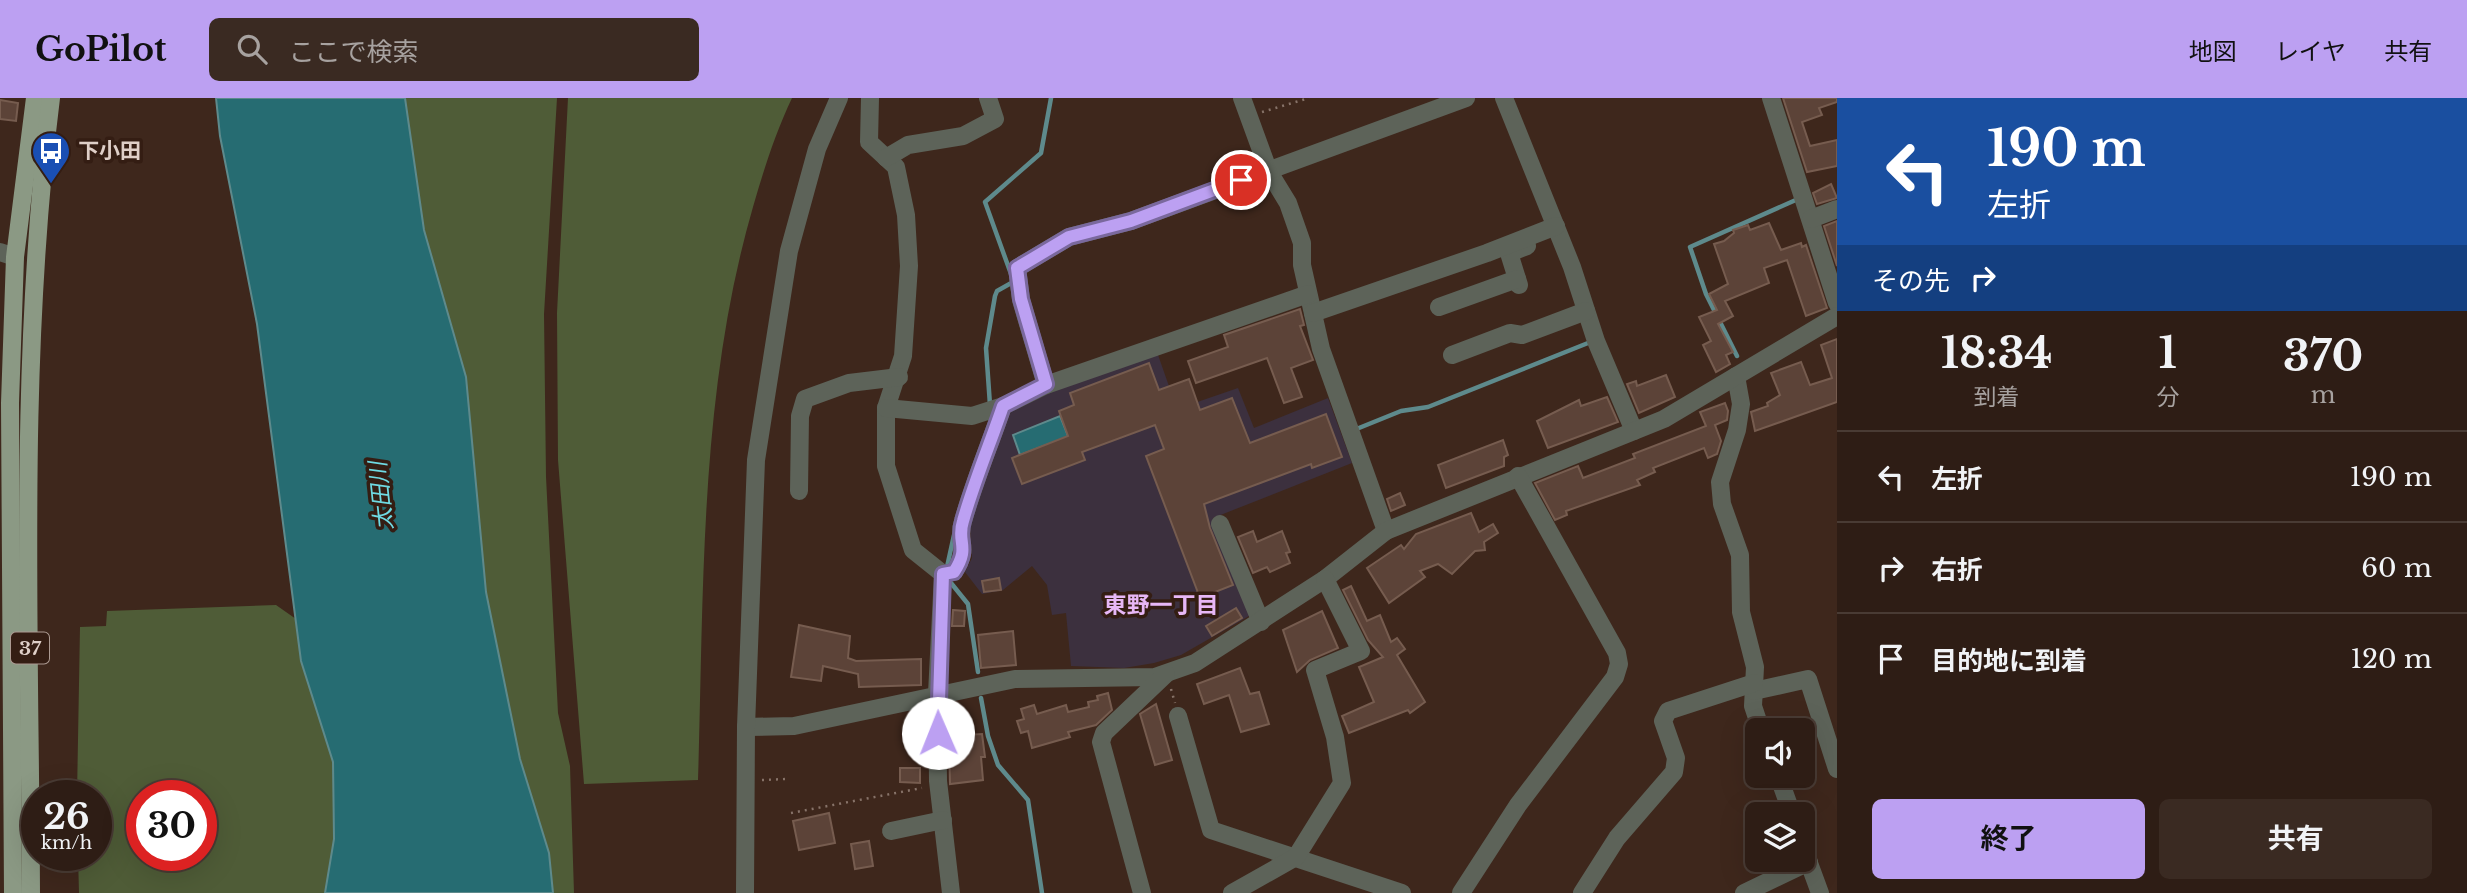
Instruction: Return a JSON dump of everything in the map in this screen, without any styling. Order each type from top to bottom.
[{"type":"main road","name":"37","points":[[31,893],[7,254],[35,98]]},
{"type":"main road","name":"37","points":[[13,893],[13,404],[35,255],[51,98]]},
{"type":"street","points":[[745,893],[746,727],[756,460],[789,251],[817,149],[839,98]]},
{"type":"street","points":[[870,98],[869,142],[896,167],[905,215],[909,266],[904,356],[899,377],[886,408],[886,466],[913,550],[943,574],[954,572],[962,560],[965,550],[961,524],[1003,406]]},
{"type":"street","points":[[886,158],[908,145],[963,136],[995,119],[988,98]]},
{"type":"street","points":[[1242,98],[1269,172],[1288,204],[1302,243],[1302,265],[1321,349],[1386,531]]},
{"type":"street","points":[[1046,384],[1021,299],[1017,268],[1069,237],[1131,221],[1466,98]]},
{"type":"street","points":[[1504,98],[1634,431]]},
{"type":"street","points":[[1771,98],[1837,303]]},
{"type":"street","points":[[1811,219],[1837,209]]},
{"type":"street","points":[[1449,303],[1518,282],[1509,253],[1558,231]]},
{"type":"street","points":[[1313,313],[1558,231]]},
{"type":"street","points":[[886,408],[972,416],[1003,406],[1046,384],[1308,294]]},
{"type":"street","points":[[1451,355],[1510,333],[1522,335],[1586,311]]},
{"type":"street","points":[[746,727],[794,726],[1015,679],[1129,678],[1166,674],[1195,663],[1261,622],[1325,579],[1386,531],[1664,419],[1837,316]]},
{"type":"street","points":[[1736,376],[1741,404],[1737,430],[1720,482],[1722,504],[1740,555],[1741,612],[1755,667],[1753,706],[1757,718]]},
{"type":"street","points":[[799,491],[800,416],[806,400],[849,383],[899,377]]},
{"type":"street","points":[[1461,893],[1518,805],[1615,677],[1619,664],[1617,653],[1518,476]]},
{"type":"street","points":[[1220,524],[1261,622]]},
{"type":"street","points":[[943,574],[937,694],[939,784],[951,893]]},
{"type":"street","points":[[1232,893],[1296,856],[1342,783],[1335,737],[1315,670],[1361,651],[1325,579]]},
{"type":"street","points":[[1142,893],[1101,743],[1104,733],[1166,674]]},
{"type":"street","points":[[1582,893],[1617,838],[1674,772],[1676,758],[1663,721],[1668,711],[1754,687],[1808,679],[1837,769]]},
{"type":"street","points":[[1178,716],[1211,830],[1402,893]]},
{"type":"street","points":[[891,831],[943,820]]},
{"type":"street","points":[[1744,893],[1788,872]]},
{"type":"street","points":[[1813,872],[1820,893]]},
{"type":"path","points":[[1255,114],[1309,98]]},
{"type":"path","points":[[1166,674],[1178,716]]},
{"type":"path","points":[[762,780],[786,779]]},
{"type":"path","points":[[791,813],[939,784]]},
{"type":"shaded area","points":[[1157,352],[1177,409],[1238,388],[1254,428],[1328,398],[1352,463],[1213,518],[1251,612],[1249,616],[1181,655],[1154,663],[1124,668],[1071,666],[1066,613],[1052,615],[1047,585],[1032,566],[1003,590],[982,594],[965,572],[972,558],[970,523],[1011,411],[1017,405]]},
{"type":"green space","points":[[405,98],[557,98],[544,314],[546,477],[558,713],[570,766],[574,893],[553,893],[549,853],[520,759],[486,592],[424,230]]},
{"type":"green space","points":[[568,98],[792,98],[770,152],[753,207],[735,277],[722,348],[713,419],[704,563],[698,780],[584,784],[558,460],[557,313]]},
{"type":"green space","points":[[276,605],[296,619],[301,661],[333,762],[334,839],[325,893],[79,893],[78,871],[112,871],[112,780],[77,780],[80,627],[106,626],[107,611]]},
{"type":"water","name":"太田川","points":[[216,98],[405,98],[424,230],[466,377],[486,592],[520,759],[549,853],[553,893],[325,893],[334,839],[333,762],[301,661],[257,324],[220,136]]},
{"type":"water","points":[[1060,416],[1072,446],[1049,444],[1020,455],[1013,435]]},
{"type":"building","points":[[1783,98],[1837,98],[1837,102],[1819,108],[1822,115],[1802,122],[1810,146],[1837,140],[1837,166],[1807,172]]},
{"type":"building","points":[[0,100],[18,103],[16,121],[0,119]]},
{"type":"building","points":[[1831,184],[1837,198],[1817,204],[1813,193]]},
{"type":"building","points":[[1837,221],[1837,266],[1824,226]]},
{"type":"building","points":[[1769,223],[1781,250],[1801,243],[1802,247],[1806,245],[1827,308],[1806,316],[1787,260],[1764,268],[1769,283],[1725,301],[1733,316],[1718,324],[1733,352],[1726,355],[1730,364],[1716,372],[1703,345],[1711,341],[1699,317],[1717,310],[1709,294],[1728,284],[1714,244],[1724,241],[1734,233],[1733,230],[1748,225],[1750,230]]},
{"type":"building","points":[[1300,309],[1304,325],[1300,326],[1313,360],[1291,368],[1302,397],[1284,403],[1267,358],[1196,383],[1188,361],[1228,347],[1224,335]]},
{"type":"building","points":[[1837,339],[1837,402],[1755,431],[1751,412],[1768,406],[1767,403],[1780,395],[1771,373],[1801,362],[1810,385],[1832,378],[1821,345]]},
{"type":"building","points":[[1149,363],[1159,390],[1189,379],[1200,410],[1232,398],[1250,443],[1326,414],[1342,457],[1312,468],[1311,464],[1204,504],[1210,528],[1233,585],[1200,598],[1146,456],[1164,449],[1155,425],[1082,452],[1085,460],[1022,484],[1012,458],[1068,436],[1059,411],[1074,405],[1070,393]]},
{"type":"building","points":[[1666,375],[1675,397],[1639,413],[1627,384],[1636,381],[1637,386]]},
{"type":"building","points":[[1607,397],[1618,422],[1548,448],[1537,421],[1579,400],[1581,406]]},
{"type":"building","points":[[1725,403],[1727,420],[1715,425],[1721,441],[1717,454],[1708,458],[1704,448],[1653,468],[1655,472],[1637,480],[1640,485],[1566,511],[1567,515],[1555,520],[1535,483],[1578,466],[1583,478],[1635,458],[1633,454],[1706,426],[1700,412]]},
{"type":"building","points":[[1503,440],[1508,455],[1504,457],[1504,466],[1446,488],[1438,465]]},
{"type":"building","points":[[1400,493],[1405,505],[1391,511],[1387,499]]},
{"type":"building","points":[[1471,513],[1479,532],[1493,524],[1498,533],[1484,542],[1485,550],[1475,551],[1452,574],[1438,564],[1420,571],[1425,577],[1389,603],[1367,568],[1401,545],[1404,549],[1416,534]]},
{"type":"building","points":[[1253,531],[1257,542],[1282,531],[1290,552],[1286,553],[1290,563],[1270,572],[1267,567],[1253,573],[1238,537]]},
{"type":"building","points":[[999,578],[1001,590],[984,592],[982,581]]},
{"type":"building","points":[[1351,586],[1367,621],[1380,615],[1391,642],[1397,638],[1405,649],[1397,655],[1425,702],[1410,713],[1408,710],[1349,733],[1342,716],[1374,702],[1359,667],[1383,657],[1368,640],[1343,590]]},
{"type":"building","points":[[1236,608],[1242,618],[1212,636],[1206,626]]},
{"type":"building","points":[[953,610],[965,611],[964,626],[952,626]]},
{"type":"building","points":[[1322,611],[1338,648],[1310,660],[1297,672],[1283,630]]},
{"type":"building","points":[[799,625],[850,636],[848,658],[856,661],[921,659],[921,685],[859,687],[858,674],[823,666],[821,681],[791,677]]},
{"type":"building","points":[[1013,631],[1016,665],[981,668],[978,635]]},
{"type":"building","points":[[1240,668],[1250,694],[1259,692],[1269,724],[1241,732],[1229,695],[1204,704],[1197,684]]},
{"type":"building","points":[[1108,693],[1112,710],[1096,725],[1068,732],[1070,737],[1032,748],[1028,731],[1021,733],[1017,721],[1024,719],[1021,709],[1034,705],[1037,714],[1066,705],[1068,712],[1089,707],[1088,702],[1098,700],[1097,696]]},
{"type":"building","points":[[1156,704],[1172,760],[1155,765],[1140,714]]},
{"type":"building","points":[[982,734],[985,757],[981,757],[983,780],[950,784],[949,736]]},
{"type":"building","points":[[900,768],[920,768],[920,783],[900,782]]},
{"type":"building","points":[[829,813],[835,843],[799,850],[793,821]]},
{"type":"building","points":[[869,841],[873,866],[855,869],[851,844]]},
{"type":"waterway","points":[[1011,274],[985,202],[1041,153],[1051,98]]},
{"type":"waterway","points":[[1737,356],[1706,294],[1690,247],[1798,199]]},
{"type":"waterway","points":[[990,405],[986,348],[995,296],[997,291],[1013,282]]},
{"type":"waterway","points":[[1354,430],[1401,411],[1428,407],[1588,343]]},
{"type":"waterway","points":[[947,567],[954,535]]},
{"type":"waterway","points":[[951,583],[968,604],[978,672]]},
{"type":"waterway","points":[[981,698],[988,736],[998,765],[1028,800],[1042,893]]},
{"type":"place","name":"下小田","points":[[51,185]]},
{"type":"district","name":"東野一丁目","points":[[1161,605]]},
{"type":"route","points":[[938,733],[937,694],[943,574],[954,572],[962,560],[965,550],[961,524],[1003,406],[1046,384],[1021,299],[1017,268],[1069,237],[1131,221],[1241,180]]}]
